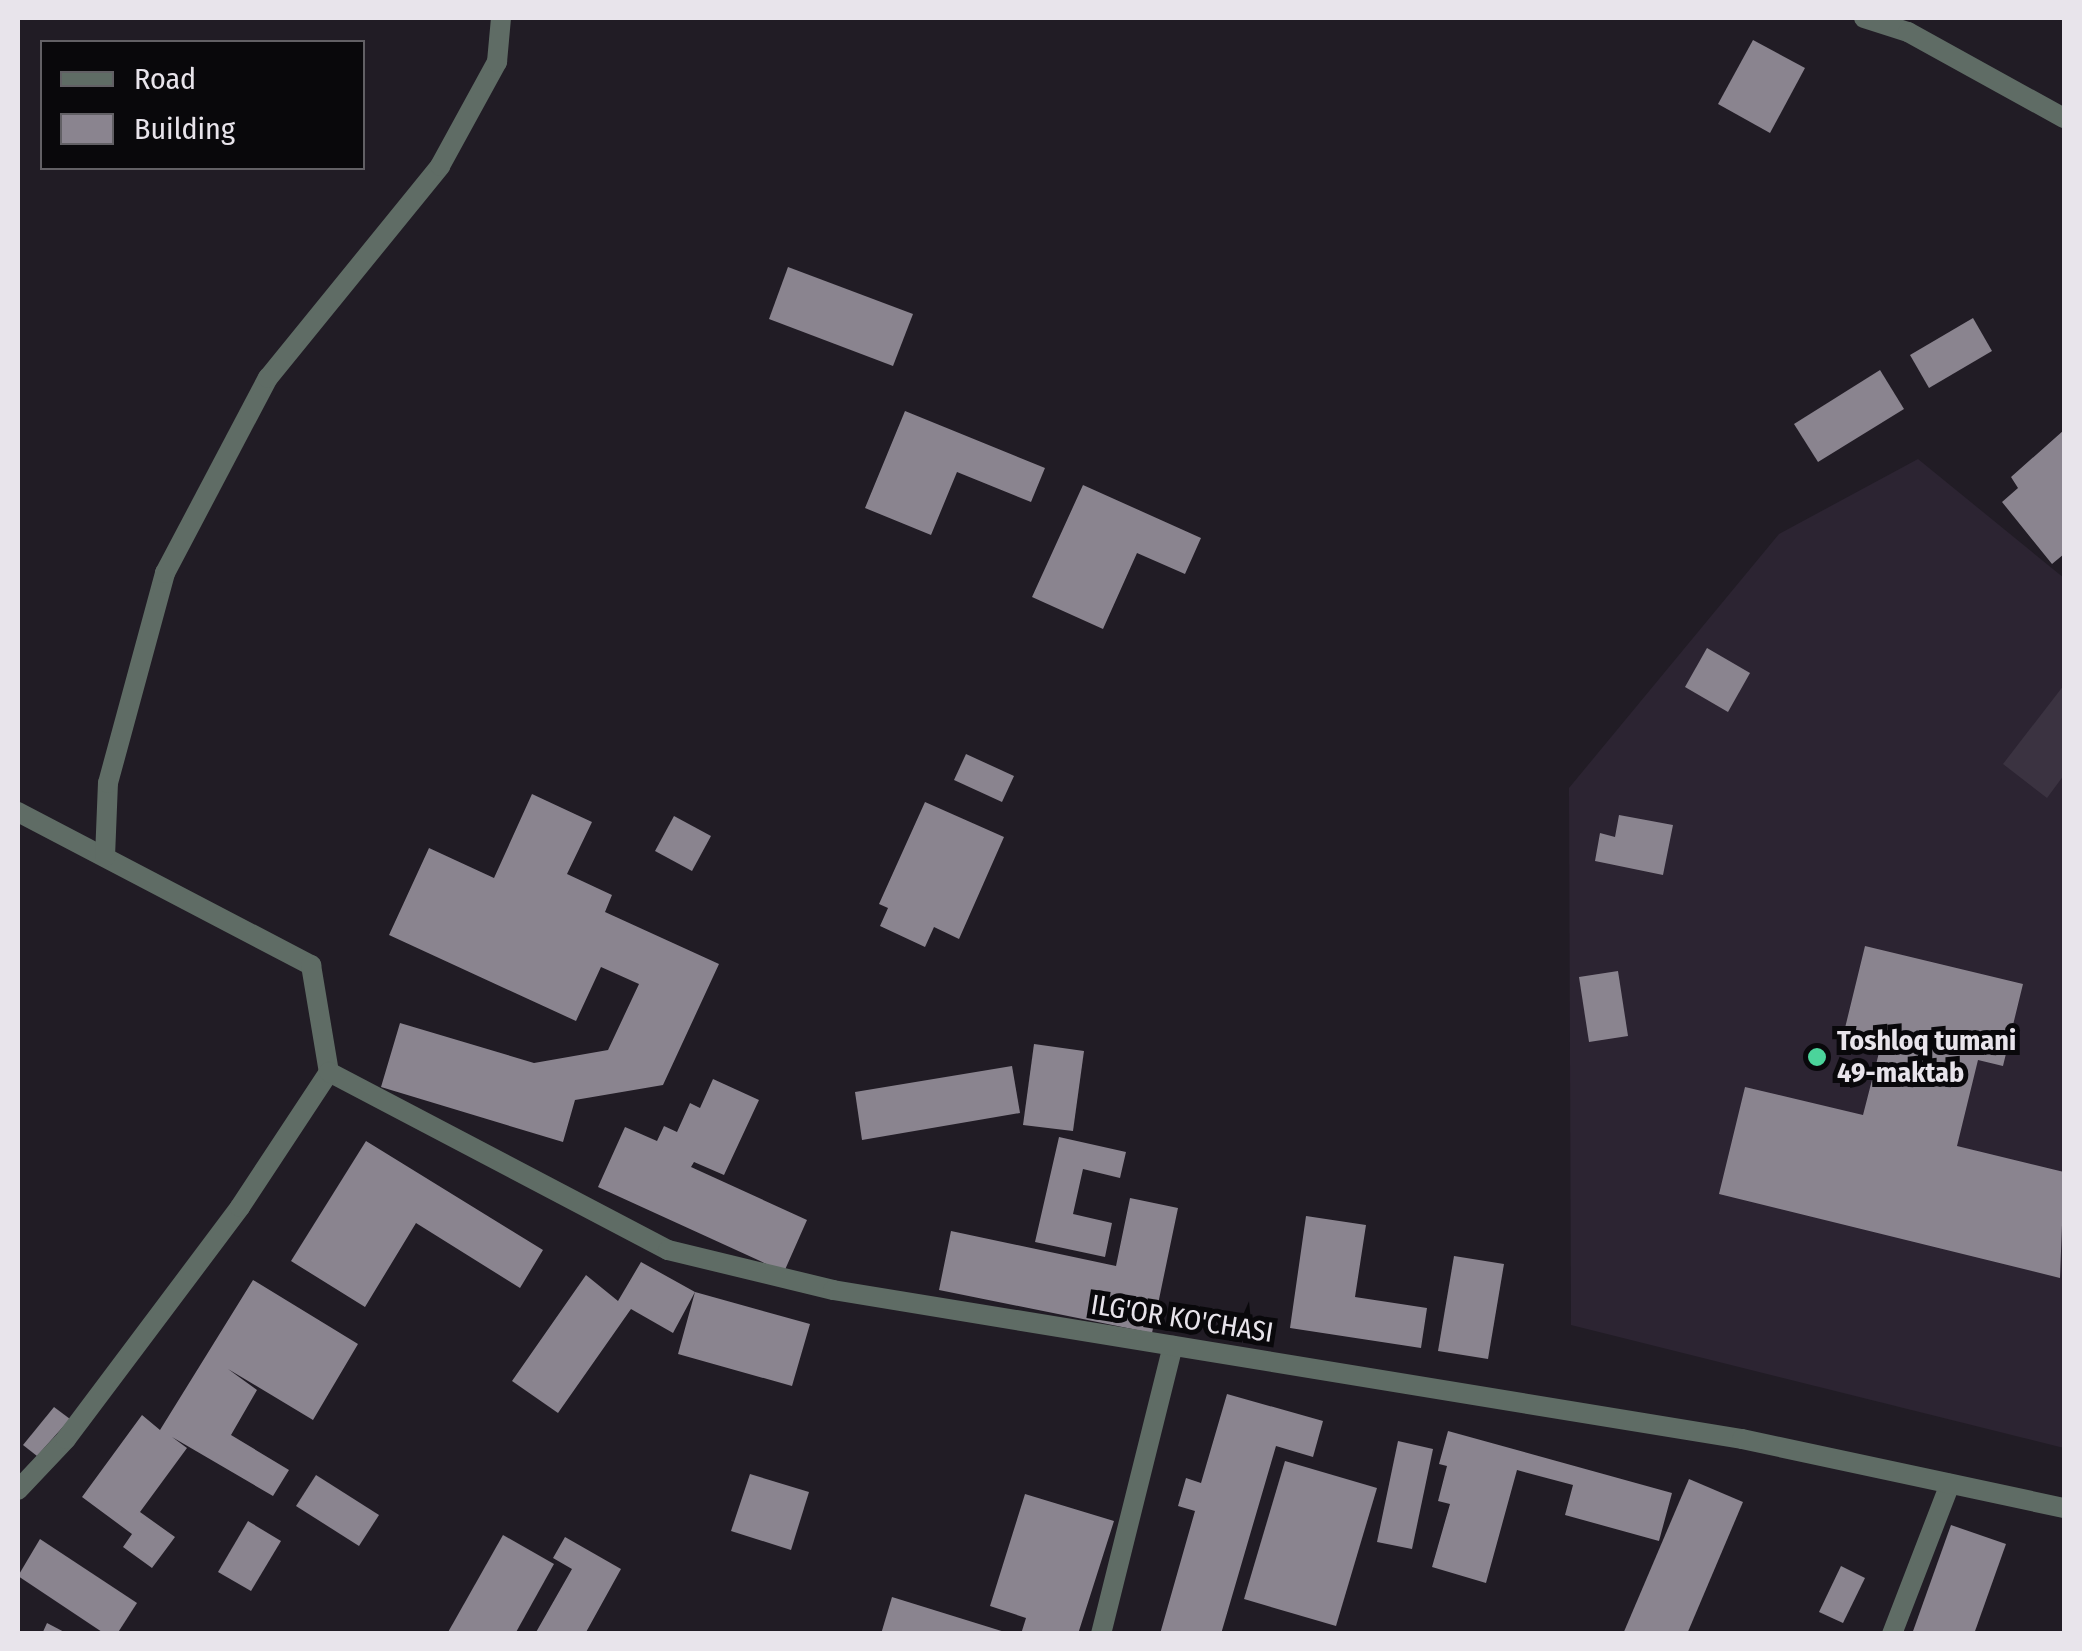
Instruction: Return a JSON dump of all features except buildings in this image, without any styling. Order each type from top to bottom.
[{"type":"street","points":[[105,858],[108,783],[165,573],[268,378],[440,166],[497,62],[501,18]]},
{"type":"street","points":[[1864,18],[1908,32],[2064,118]]},
{"type":"street","points":[[18,812],[312,965],[329,1072],[240,1207],[159,1316],[66,1440],[18,1490]]},
{"type":"street","name":"ILG'OR KO'CHASI","points":[[329,1072],[668,1250],[833,1290],[1742,1439],[2064,1508]]},
{"type":"street","points":[[1101,1634],[1173,1346]]},
{"type":"street","points":[[1892,1634],[1950,1484]]},
{"type":"shaded area","name":"Toshloq tumani 49-maktab","points":[[1918,459],[2064,578],[2064,1448],[1571,1325],[1569,788],[1779,534]]},
{"type":"shaded area","points":[[2064,685],[2064,775],[2047,798],[2003,764]]},
{"type":"place","name":"Toshloq tumani 49-maktab","points":[[1817,1057]]}]
